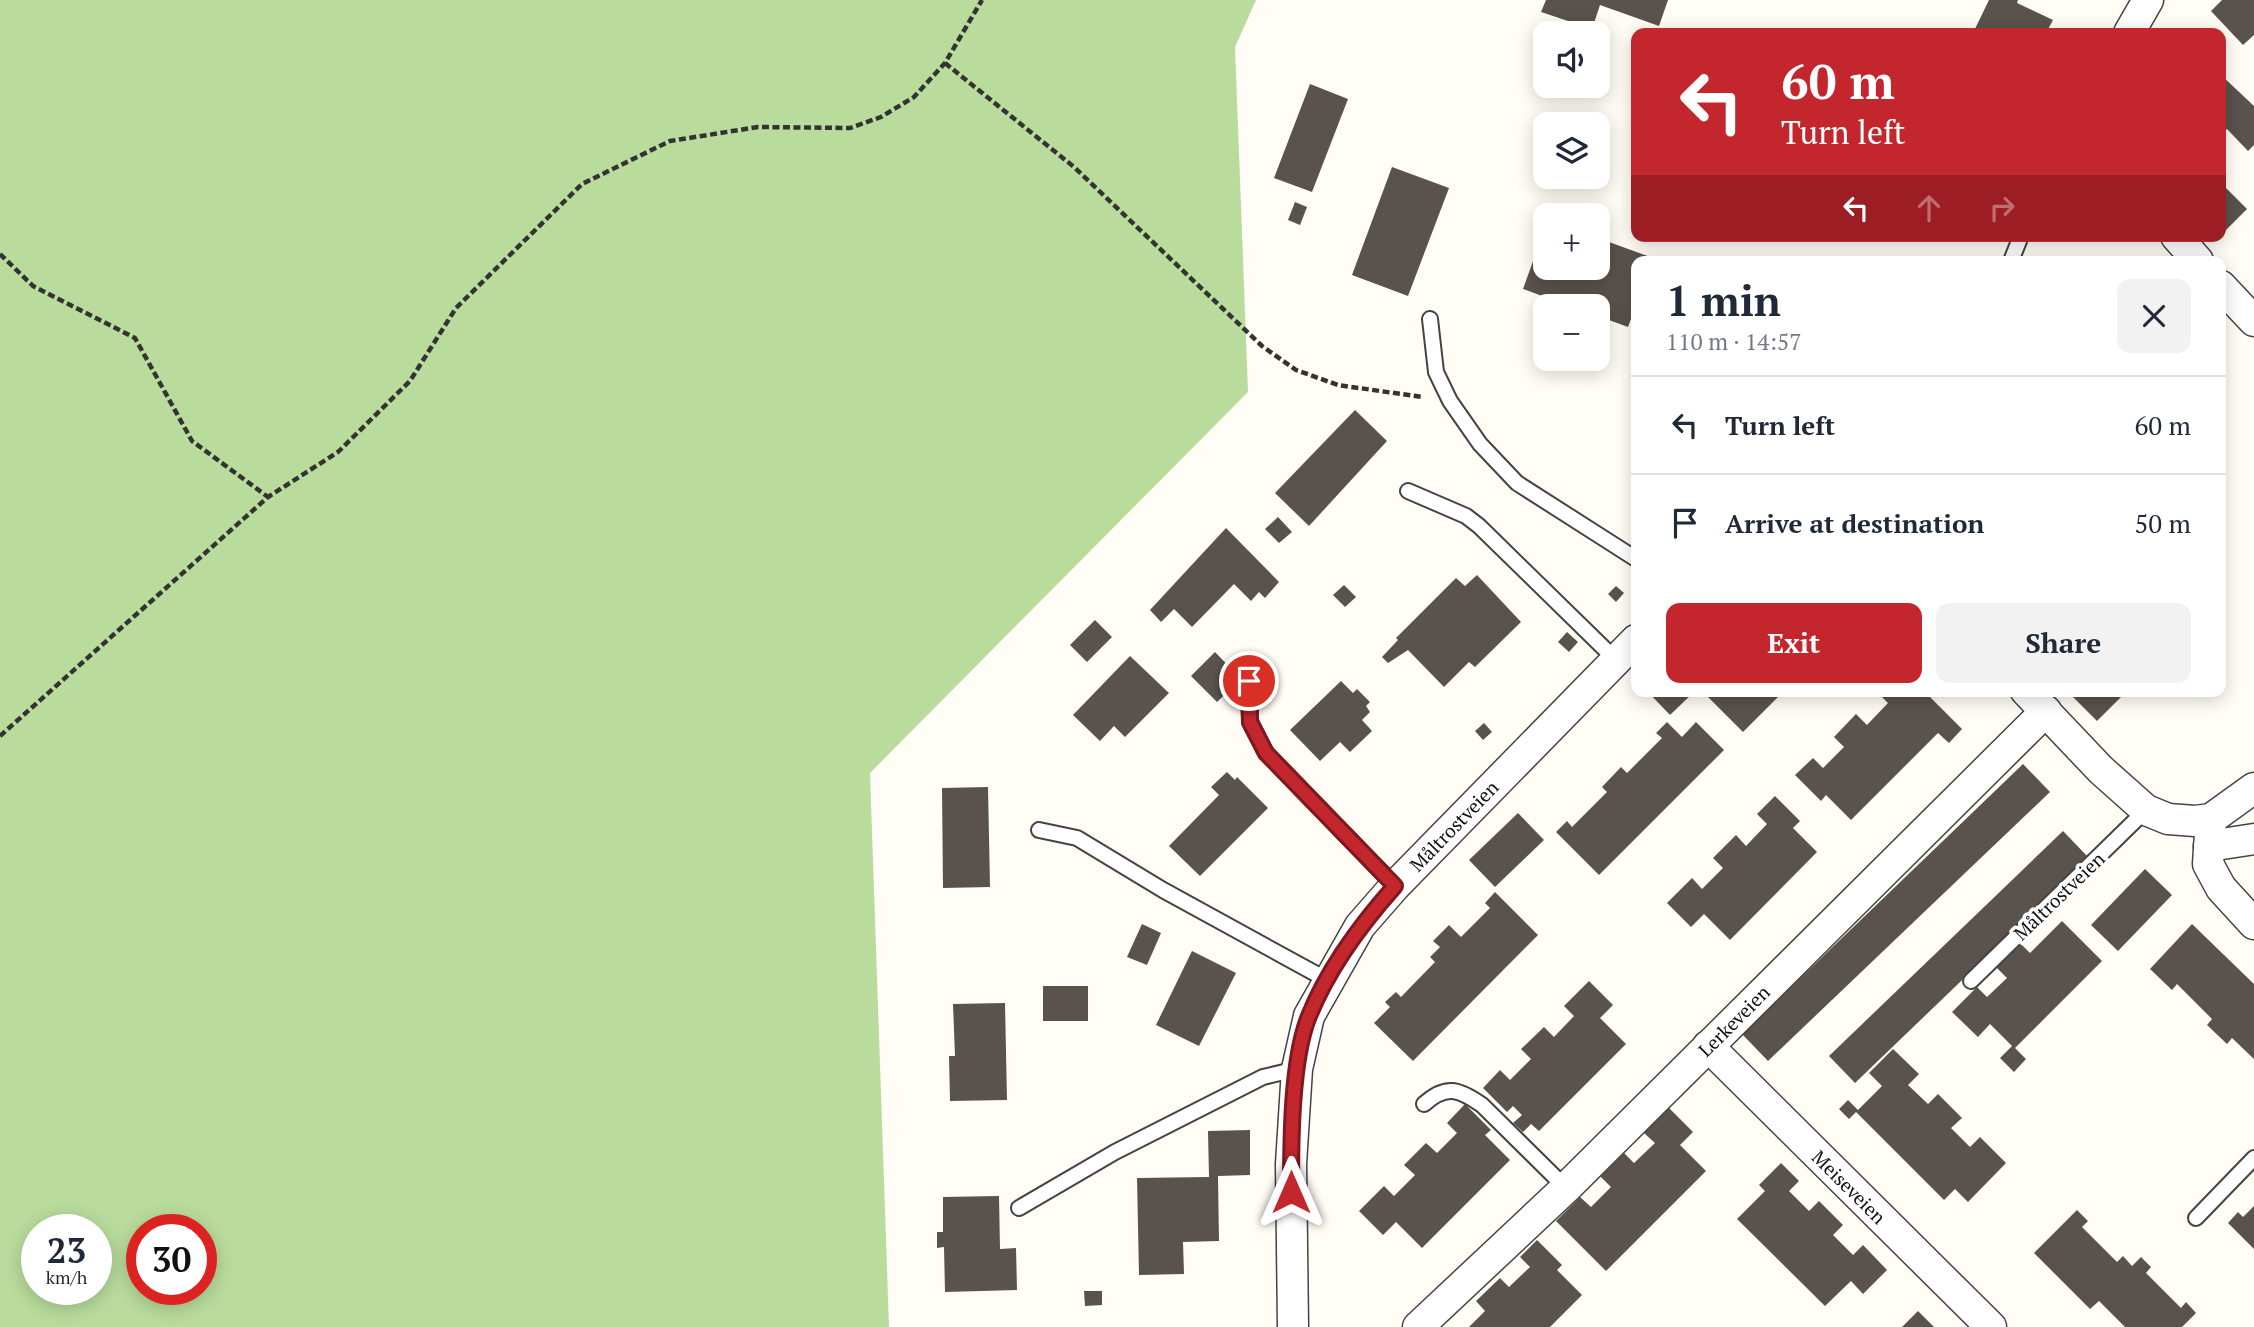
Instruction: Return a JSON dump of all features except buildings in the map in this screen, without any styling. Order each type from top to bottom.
[{"type":"street","points":[[2132,28],[2148,0]]},
{"type":"street","points":[[2181,242],[2194,256]]},
{"type":"street","points":[[2226,291],[2254,321]]},
{"type":"street","name":"Måltrostveien","points":[[1293,1327],[1291,1164],[1297,1069],[1309,1016],[1360,926],[1395,886],[1626,650]]},
{"type":"street","points":[[2036,701],[2101,770],[2146,810],[2168,819],[2195,821],[2210,832],[2254,838]]},
{"type":"street","name":"Lerkeveien","points":[[1418,1327],[1566,1188],[1708,1046],[2036,701]]},
{"type":"street","points":[[2254,788],[2210,832],[2208,864],[2221,888],[2254,924]]},
{"type":"street","name":"Meiseveien","points":[[1708,1046],[1991,1327]]},
{"type":"lane","points":[[1430,319],[1436,372],[1450,401],[1480,444],[1517,483],[1631,556]]},
{"type":"lane","points":[[1408,491],[1466,516],[1626,650]]},
{"type":"lane","points":[[1249,681],[1250,722],[1266,753],[1395,886]]},
{"type":"lane","name":"Måltrostveien","points":[[1971,981],[2146,810]]},
{"type":"lane","points":[[1039,830],[1077,838],[1163,890],[1329,981]]},
{"type":"lane","points":[[1019,1208],[1115,1152],[1263,1077],[1297,1069]]},
{"type":"lane","points":[[1424,1104],[1438,1092],[1456,1091],[1467,1095],[1482,1105],[1566,1188]]},
{"type":"lane","points":[[2196,1218],[2254,1158]]},
{"type":"path","points":[[0,736],[268,497],[338,452],[411,381],[456,308],[582,184],[670,141],[758,127],[850,128],[881,117],[914,97],[945,63],[982,0]]},
{"type":"path","points":[[945,63],[1074,167],[1262,346],[1296,370],[1338,385],[1450,401]]},
{"type":"path","points":[[0,254],[33,286],[135,338],[192,441],[268,497]]},
{"type":"green space","points":[[0,0],[1256,0],[1235,47],[1248,392],[870,773],[889,1327],[0,1327]]},
{"type":"route","points":[[1249,681],[1250,722],[1266,753],[1395,886],[1360,926],[1309,1016],[1297,1069],[1291,1192]]}]
